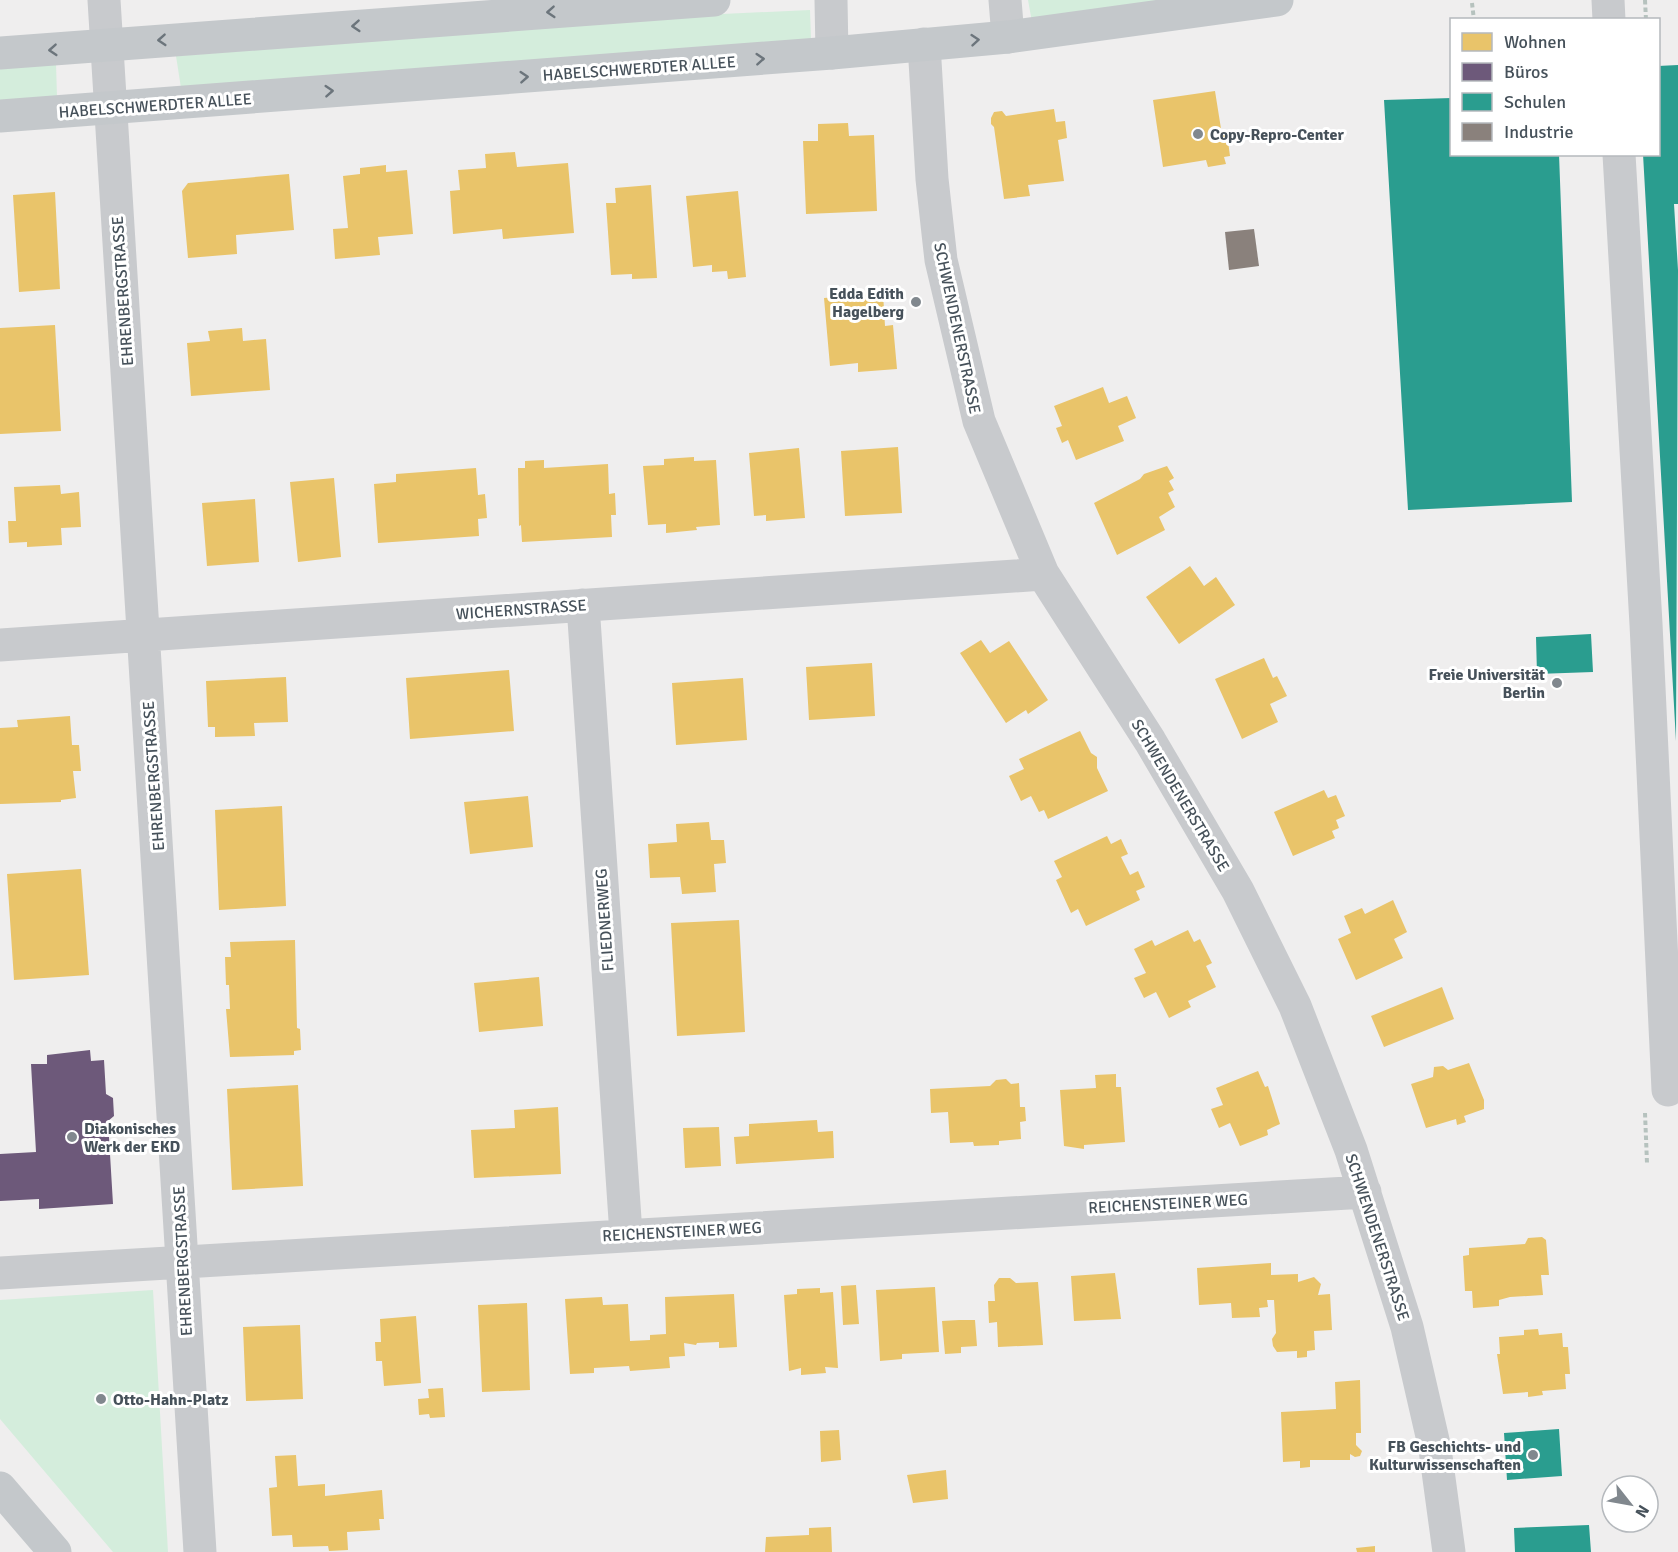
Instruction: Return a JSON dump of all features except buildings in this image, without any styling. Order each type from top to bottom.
[{"type":"main road","points":[[0,53],[714,0]]},
{"type":"main road","name":"HABELSCHWERDTER ALLEE","points":[[0,116],[832,53],[1008,37],[1276,0]]},
{"type":"main road","points":[[0,1488],[55,1552]]},
{"type":"street","name":"EHRENBERGSTRASSE","points":[[104,0],[180,1261],[200,1552]]},
{"type":"street","points":[[831,0],[832,53]]},
{"type":"street","points":[[1005,0],[1008,37]]},
{"type":"street","points":[[1608,0],[1610,18]]},
{"type":"street","name":"SCHWENDENERSTRASSE","points":[[924,44],[932,179],[941,260],[963,362],[979,421],[1043,574],[1150,741],[1238,891],[1295,1006],[1365,1192],[1407,1327],[1435,1449],[1449,1552]]},
{"type":"street","points":[[1618,156],[1646,624],[1668,1090]]},
{"type":"street","name":"WICHERNSTRASSE","points":[[0,645],[1043,574]]},
{"type":"street","name":"FLIEDNERWEG","points":[[583,605],[626,1234]]},
{"type":"street","name":"REICHENSTEINER WEG","points":[[0,1273],[626,1234],[1365,1192]]},
{"type":"path","points":[[1645,0],[1646,18]]},
{"type":"path","points":[[1472,3],[1474,18]]},
{"type":"green space","points":[[1028,0],[1189,0],[1032,22]]},
{"type":"green space","points":[[810,10],[811,39],[181,88],[176,56],[701,15]]},
{"type":"green space","points":[[56,63],[57,97],[0,101],[0,67]]},
{"type":"green space","points":[[153,1290],[168,1552],[113,1552],[0,1419],[0,1300]]},
{"type":"place","name":"Copy-Repro-Center","points":[[1198,134]]},
{"type":"place","name":"Edda Edith Hagelberg","points":[[916,302]]},
{"type":"place","name":"Freie Universität Berlin","points":[[1557,683]]},
{"type":"place","name":"Diakonisches Werk der EKD","points":[[72,1137]]},
{"type":"place","name":"Otto-Hahn-Platz","points":[[101,1399]]},
{"type":"place","name":"FB Geschichts- und Kulturwissenschaften","points":[[1533,1455]]}]
